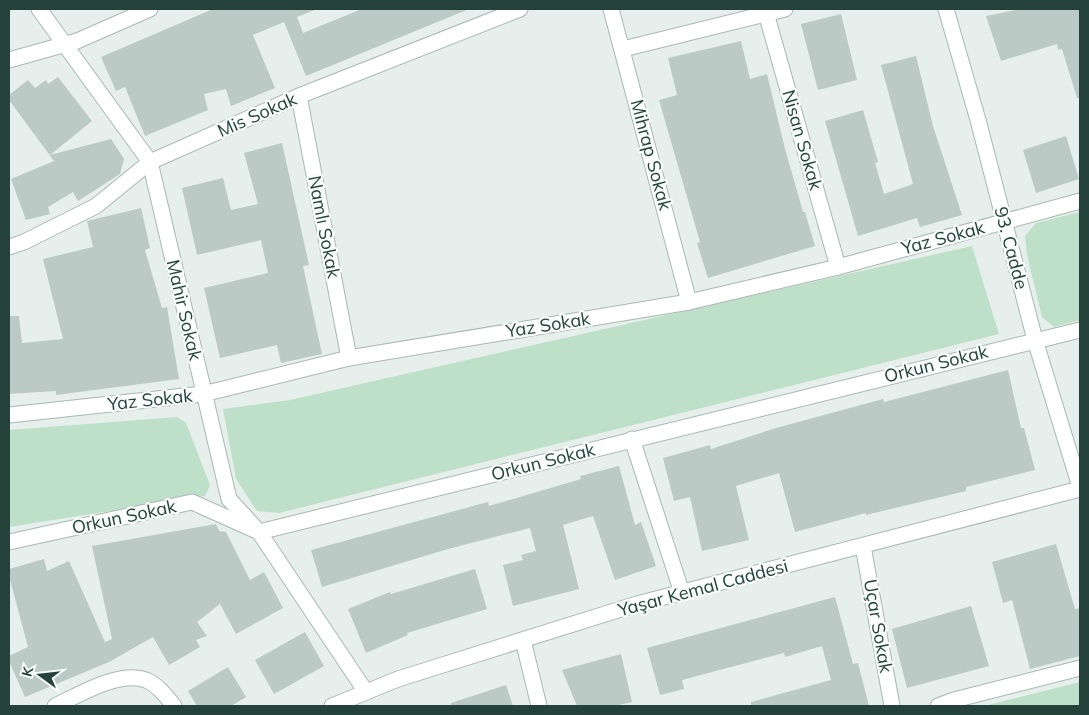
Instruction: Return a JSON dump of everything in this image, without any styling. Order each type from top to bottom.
[{"type":"street","name":"Mahir Sokak","points":[[39,9],[150,162],[203,394],[220,451],[229,499],[259,532],[366,692]]},
{"type":"street","points":[[9,60],[66,44],[150,9]]},
{"type":"street","name":"Mis Sokak","points":[[9,247],[24,242],[96,206],[150,162],[299,96],[520,9]]},
{"type":"street","name":"Mihrap Sokak","points":[[611,9],[689,302]]},
{"type":"street","points":[[623,49],[785,9]]},
{"type":"street","name":"93. Cadde","points":[[946,9],[978,120],[1035,340],[1080,488]]},
{"type":"street","name":"Nisan Sokak","points":[[766,13],[838,267]]},
{"type":"street","name":"Namlı Sokak","points":[[299,96],[349,358]]},
{"type":"street","name":"Yaz Sokak","points":[[9,416],[203,394],[349,358],[689,302],[838,267],[1080,201]]},
{"type":"street","name":"Orkun Sokak","points":[[9,542],[192,502],[259,532],[1080,330]]},
{"type":"street","points":[[632,439],[682,593]]},
{"type":"street","name":"Yaşar Kemal Caddesi","points":[[332,706],[398,680],[682,593],[1080,488]]},
{"type":"street","name":"Uçar Sokak","points":[[863,546],[892,706]]},
{"type":"street","points":[[524,640],[539,706]]},
{"type":"street","points":[[938,706],[954,700],[1080,668]]},
{"type":"street","points":[[55,706],[107,681],[139,678],[148,680],[162,691],[174,706]]},
{"type":"green space","points":[[1080,212],[1080,320],[1054,327],[1042,317],[1027,255],[1025,236],[1036,223]]},
{"type":"green space","points":[[972,246],[999,334],[279,513],[257,511],[236,479],[223,409],[290,400]]},
{"type":"green space","points":[[177,417],[186,423],[210,485],[205,496],[9,527],[9,430]]},
{"type":"green space","points":[[1080,682],[1080,706],[984,706]]},
{"type":"building","points":[[213,9],[317,9],[297,17],[303,33],[362,9],[469,9],[306,76],[284,22],[253,35],[275,88],[231,106],[226,89],[204,94],[208,110],[145,136],[125,87],[116,91],[101,57]]},
{"type":"building","points":[[1020,9],[1080,9],[1080,98],[1077,98],[1062,49],[1058,50],[1057,44],[1001,61],[986,16]]},
{"type":"building","points":[[841,14],[857,80],[818,90],[801,24]]},
{"type":"building","points":[[741,41],[750,79],[767,74],[784,145],[815,246],[708,278],[697,243],[700,242],[659,100],[677,95],[668,58]]},
{"type":"building","points":[[916,56],[933,126],[962,215],[920,227],[917,218],[858,236],[825,121],[863,110],[878,162],[875,163],[884,194],[913,184],[881,65]]},
{"type":"building","points":[[58,77],[92,121],[50,155],[111,139],[124,159],[120,174],[78,201],[73,192],[48,207],[50,214],[26,220],[11,179],[54,161],[9,100],[9,95],[28,80],[35,88],[46,80],[48,84]]},
{"type":"building","points":[[1066,136],[1079,179],[1036,193],[1023,150]]},
{"type":"building","points":[[282,143],[309,265],[303,266],[322,354],[281,363],[277,345],[220,358],[204,288],[268,273],[261,240],[197,255],[182,188],[223,178],[231,210],[258,204],[244,153]]},
{"type":"building","points":[[141,208],[150,248],[145,250],[162,308],[167,307],[179,379],[56,395],[56,391],[9,394],[9,316],[19,316],[22,343],[63,339],[43,259],[93,247],[87,221]]},
{"type":"building","points":[[1008,370],[1021,428],[1024,428],[1035,470],[966,487],[966,491],[866,515],[866,513],[795,532],[779,473],[736,486],[749,540],[702,551],[690,497],[674,501],[663,458],[710,445],[711,449],[776,428],[883,399],[884,402]]},
{"type":"building","points":[[619,466],[635,525],[641,522],[656,566],[615,580],[593,516],[563,525],[579,589],[513,606],[503,565],[523,560],[521,555],[536,551],[530,528],[448,549],[322,587],[311,550],[488,502],[489,506],[581,479],[580,476]]},
{"type":"building","points":[[216,524],[219,531],[226,532],[250,580],[264,572],[283,608],[236,634],[220,604],[197,622],[207,636],[196,640],[200,647],[169,665],[153,637],[109,662],[25,697],[9,661],[9,656],[28,647],[9,576],[9,569],[44,559],[47,571],[69,561],[105,642],[112,639],[92,546]]},
{"type":"building","points":[[1056,544],[1075,609],[1080,608],[1080,656],[1030,669],[1012,600],[1003,603],[992,562]]},
{"type":"building","points":[[475,569],[487,609],[407,633],[408,635],[366,653],[348,609],[390,592],[391,594]]},
{"type":"building","points":[[835,597],[853,664],[858,663],[869,706],[751,706],[751,702],[831,680],[822,646],[785,657],[784,653],[682,680],[684,689],[660,695],[647,648]]},
{"type":"building","points":[[971,606],[989,666],[907,688],[892,629]]},
{"type":"building","points":[[305,632],[324,666],[274,694],[255,660]]},
{"type":"building","points":[[621,654],[632,702],[614,706],[577,706],[562,670]]},
{"type":"building","points":[[228,667],[246,697],[231,706],[197,706],[188,691]]},
{"type":"building","points":[[506,685],[513,706],[451,706],[451,703]]}]
